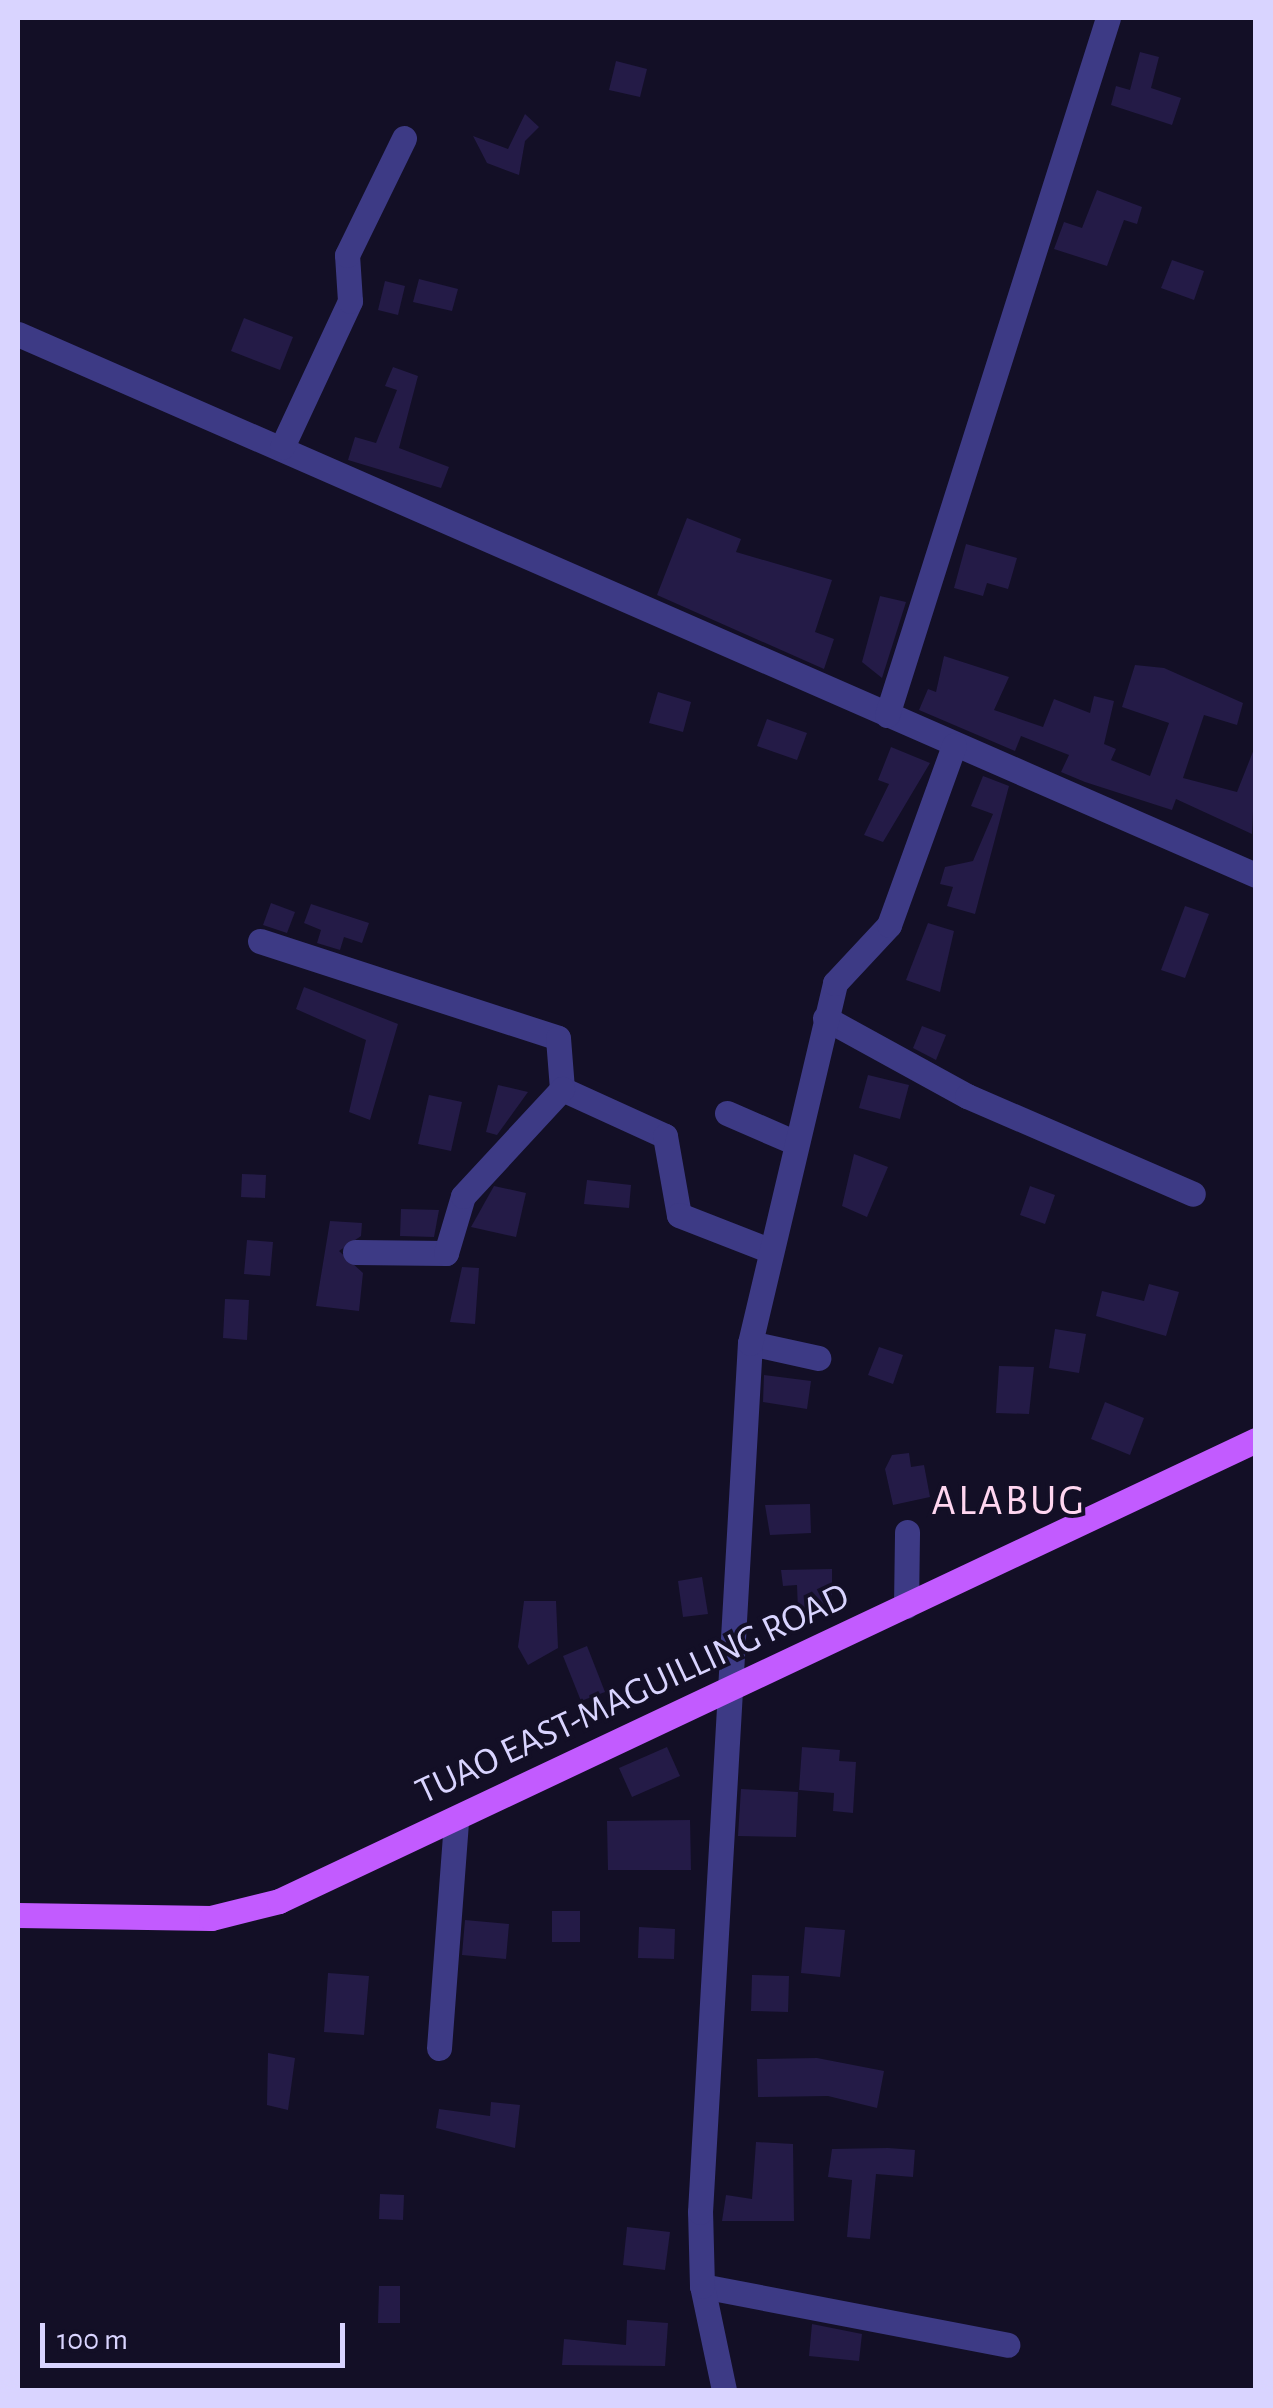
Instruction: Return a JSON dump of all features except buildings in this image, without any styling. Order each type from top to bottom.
[{"type":"main road","name":"TUAO EAST-MAGUILLING ROAD","points":[[18,1916],[144,1919],[251,1911],[456,1820],[1256,1440]]},
{"type":"street","points":[[887,715],[1108,18]]},
{"type":"street","points":[[282,447],[350,300],[347,255],[404,138]]},
{"type":"street","points":[[18,334],[1256,875]]},
{"type":"street","points":[[724,2390],[702,2286],[750,1343],[766,1249],[835,983],[890,925],[954,744]]},
{"type":"street","points":[[260,940],[558,1038],[562,1089],[463,1196],[446,1253],[355,1252]]},
{"type":"street","points":[[825,1018],[967,1096],[1193,1194]]},
{"type":"street","points":[[562,1089],[657,1128],[669,1144],[679,1215],[766,1249]]},
{"type":"street","points":[[727,1113],[796,1142]]},
{"type":"street","points":[[750,1343],[818,1358]]},
{"type":"street","points":[[906,1606],[907,1532]]},
{"type":"street","points":[[439,2048],[456,1820]]},
{"type":"street","points":[[702,2286],[1007,2345]]},
{"type":"district","name":"ALABUG","points":[[1009,1501]]}]
